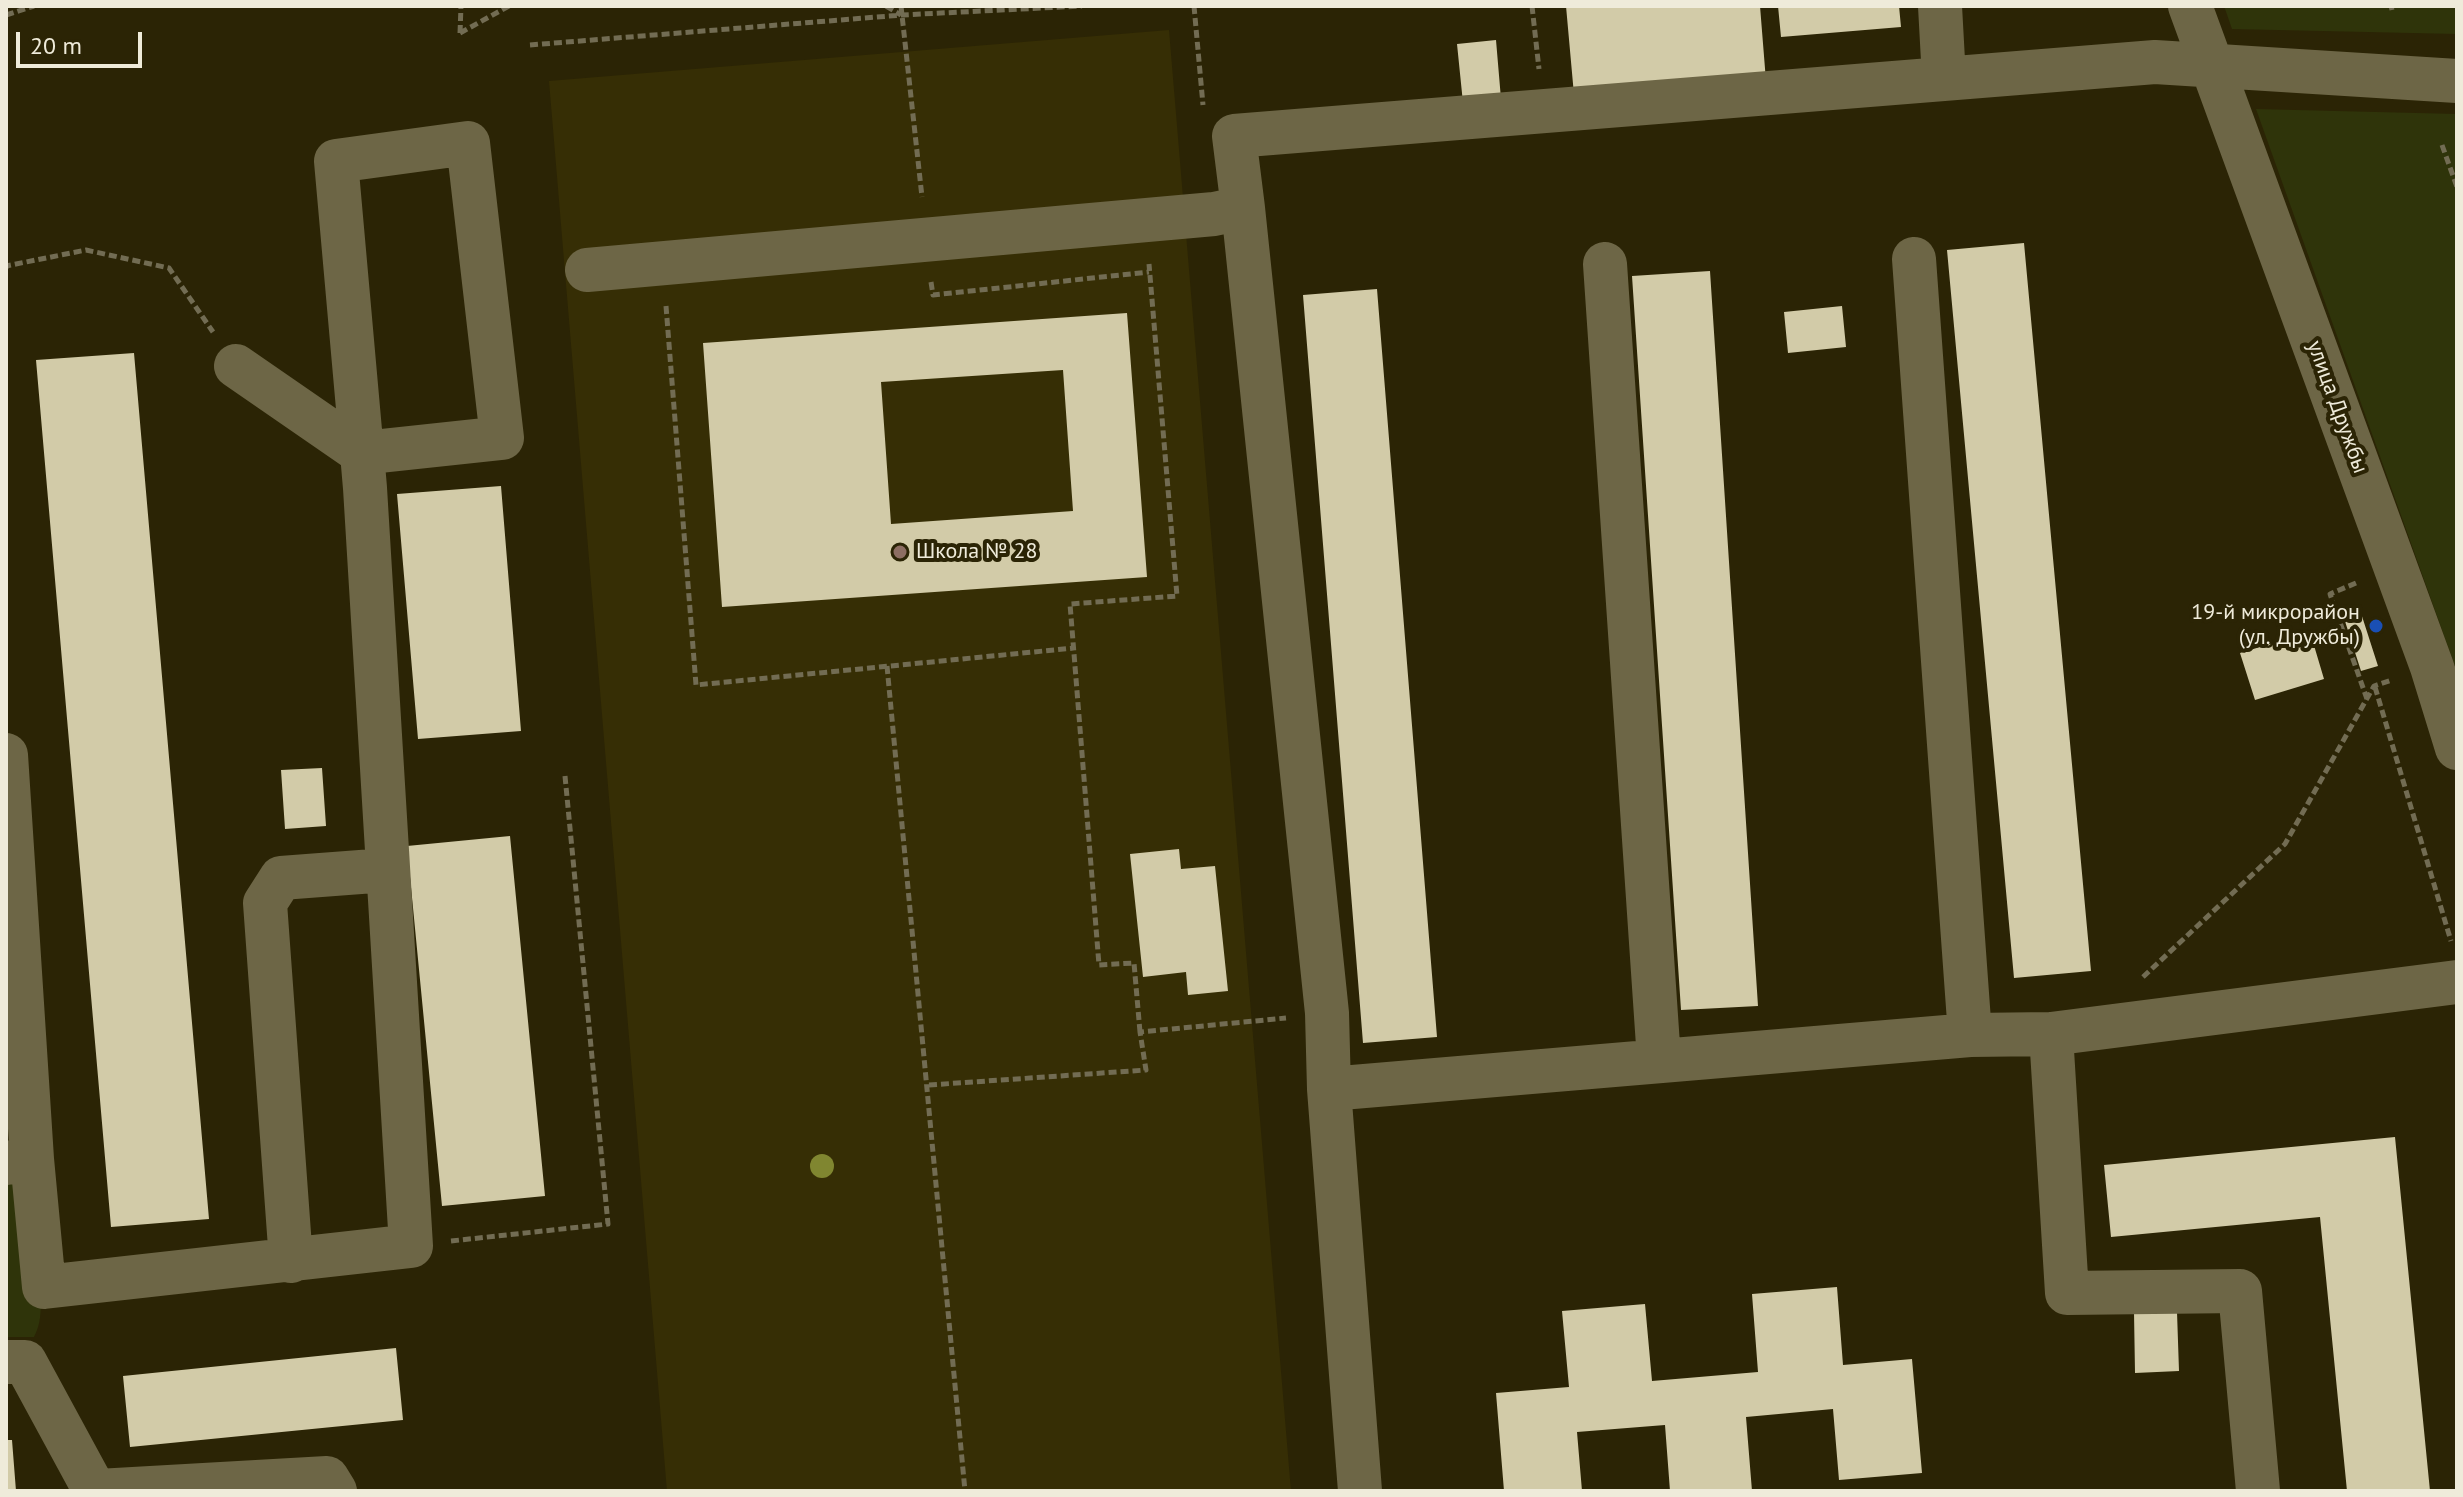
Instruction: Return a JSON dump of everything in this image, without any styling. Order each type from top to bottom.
[{"type":"street","points":[[1940,6],[1944,79]]},
{"type":"street","name":"улица Дружбы","points":[[2190,6],[2432,667],[2457,748]]},
{"type":"street","points":[[1360,1491],[1329,1089],[1327,1013],[1234,136],[2155,62],[2457,81]]},
{"type":"street","points":[[6,755],[19,1161],[44,1287],[411,1246],[362,453],[336,161],[468,143],[502,438],[362,453],[236,366]]},
{"type":"street","points":[[587,270],[1214,214],[1243,208]]},
{"type":"street","points":[[1914,259],[1970,1035]]},
{"type":"street","points":[[1605,264],[1659,1060]]},
{"type":"street","points":[[291,1261],[265,903],[281,878],[387,870]]},
{"type":"street","points":[[1329,1089],[1970,1035],[2051,1034],[2455,968]]},
{"type":"street","points":[[2051,1034],[2067,1293],[2240,1291],[2258,1491]]},
{"type":"street","points":[[6,1362],[25,1362],[97,1491],[327,1478],[335,1491]]},
{"type":"path","points":[[6,15],[34,6]]},
{"type":"path","points":[[461,6],[460,33],[509,6]]},
{"type":"path","points":[[886,6],[902,15]]},
{"type":"path","points":[[530,45],[902,15],[1082,6]]},
{"type":"path","points":[[1532,6],[1543,111]]},
{"type":"path","points":[[2442,145],[2457,187]]},
{"type":"path","points":[[6,266],[86,250],[169,268],[236,366]]},
{"type":"path","points":[[929,1085],[1146,1070],[1134,963],[1099,965],[1070,604],[1177,596],[1149,250]]},
{"type":"path","points":[[663,263],[696,685],[1074,648]]},
{"type":"path","points":[[2362,590],[2359,582],[2330,594],[2367,699]]},
{"type":"path","points":[[887,666],[965,1491]]},
{"type":"path","points":[[2142,978],[2285,844],[2374,686],[2448,927],[2455,968]]},
{"type":"path","points":[[411,1246],[608,1224],[565,776]]},
{"type":"path","points":[[2448,927],[2457,924]]},
{"type":"path","points":[[1140,1032],[1327,1013]]},
{"type":"shaded area","name":"Школа № 28","points":[[1169,30],[1291,1491],[667,1491],[549,81]]},
{"type":"green space","points":[[2224,6],[2457,6],[2457,34],[2232,29]]},
{"type":"green space","points":[[2256,109],[2457,114],[2457,672]]},
{"type":"green space","points":[[14,1175],[39,1281],[40,1322],[34,1337],[6,1337],[6,1177]]},
{"type":"building","points":[[1566,6],[1760,6],[1766,81],[1574,95]]},
{"type":"building","points":[[1778,6],[1899,6],[1901,27],[1781,37]]},
{"type":"building","points":[[1496,40],[1501,99],[1463,103],[1457,44]]},
{"type":"building","points":[[2024,243],[2091,971],[2014,978],[1947,250]]},
{"type":"building","points":[[1710,271],[1758,1006],[1681,1010],[1632,276]]},
{"type":"building","points":[[1377,289],[1437,1037],[1363,1043],[1303,295]]},
{"type":"building","points":[[1842,306],[1846,347],[1788,353],[1784,312]]},
{"type":"building","points":[[1127,313],[1147,577],[722,607],[703,343]],"holes":[[[1063,370],[1073,511],[891,524],[881,382]]]},
{"type":"building","points":[[134,353],[209,1219],[111,1227],[36,360]]},
{"type":"building","points":[[501,486],[521,731],[418,739],[397,494]]},
{"type":"building","points":[[2360,610],[2378,666],[2361,671],[2343,615]]},
{"type":"building","points":[[2310,632],[2324,679],[2255,700],[2240,653]]},
{"type":"building","points":[[322,768],[326,826],[285,829],[281,770]]},
{"type":"building","points":[[510,836],[545,1196],[442,1206],[407,846]]},
{"type":"building","points":[[1179,849],[1181,869],[1215,866],[1228,991],[1188,995],[1186,972],[1143,977],[1130,854]]},
{"type":"building","points":[[2395,1137],[2430,1491],[2347,1491],[2320,1217],[2111,1237],[2104,1165]]},
{"type":"building","points":[[1837,1287],[1843,1365],[1912,1359],[1922,1473],[1839,1480],[1833,1409],[1746,1417],[1752,1491],[1670,1491],[1665,1425],[1577,1432],[1582,1491],[1504,1491],[1496,1393],[1569,1387],[1562,1311],[1645,1304],[1652,1381],[1758,1372],[1752,1294]]},
{"type":"building","points":[[2134,1312],[2177,1312],[2179,1371],[2135,1373]]},
{"type":"building","points":[[396,1348],[403,1420],[130,1447],[123,1376]]},
{"type":"building","points":[[6,1440],[12,1440],[16,1491],[6,1491]]},
{"type":"place","name":"Школа № 28","points":[[900,552]]},
{"type":"place","name":"19-й микрорайон (ул. Дружбы)","points":[[2376,626]]}]
